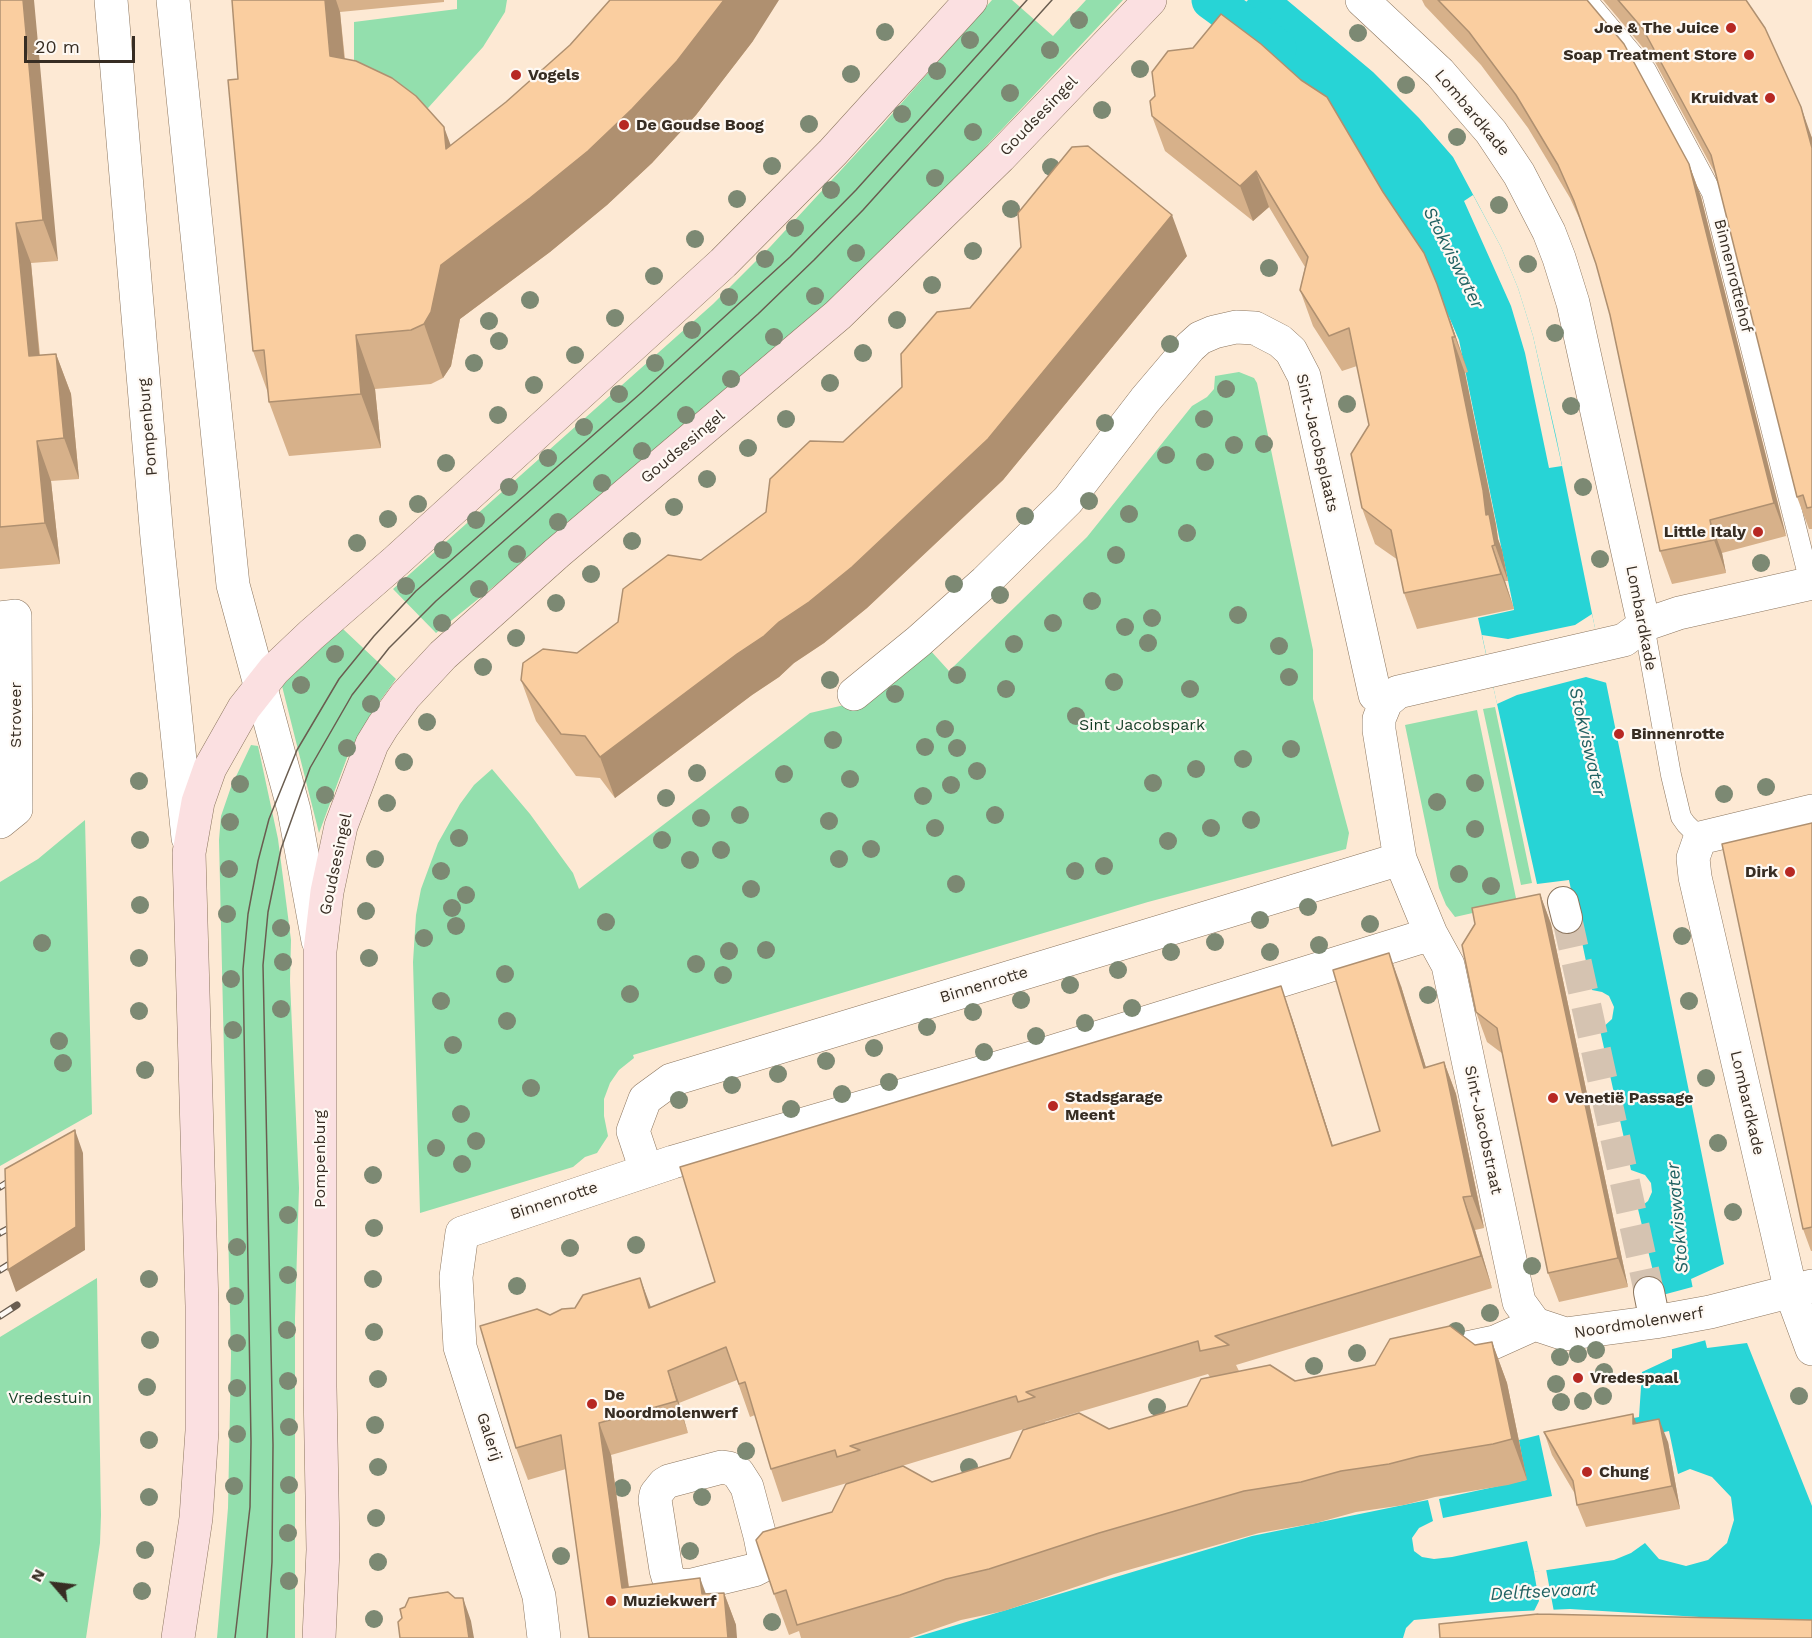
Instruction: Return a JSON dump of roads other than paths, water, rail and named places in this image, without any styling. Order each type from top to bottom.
[{"type":"main road","points":[[260,686],[311,635],[396,561],[723,263],[833,152],[971,0]]},
{"type":"main road","name":"Goudsesingel","points":[[320,951],[327,892],[344,817],[372,744],[382,726],[405,696],[443,655],[557,553],[838,315],[1000,157],[1144,7]]},
{"type":"main road","name":"Pompenburg","points":[[178,1638],[196,1518],[202,1431],[202,1306],[189,853],[196,810],[210,768],[231,728],[260,686]]},
{"type":"main road","name":"Pompenburg","points":[[319,1638],[323,1550],[320,1387],[320,951]]},
{"type":"street","name":"Pompenburg","points":[[111,0],[158,538],[189,853]]},
{"type":"street","name":"Pompenburg","points":[[173,0],[232,585],[294,810],[320,951]]},
{"type":"street","name":"Lombardkade","points":[[1373,4],[1440,73],[1491,132],[1519,174],[1549,232],[1573,303],[1644,625]]},
{"type":"street","name":"Sint-Jacobsplaats","points":[[854,694],[986,582],[1068,500],[1191,346],[1214,332],[1226,328],[1247,327],[1280,341],[1291,351],[1304,376],[1375,695],[1386,702]]},
{"type":"street","points":[[1431,934],[1400,859],[1379,719],[1386,702],[1398,692],[1624,640],[1644,625],[1679,613],[1811,583]]},
{"type":"street","name":"Stroveer","points":[[0,618],[15,616],[16,809],[0,822]]},
{"type":"street","points":[[1700,838],[1812,811]]},
{"type":"street","name":"Lombardkade","points":[[1700,838],[1693,858],[1695,877],[1801,1289]]},
{"type":"street","name":"Binnenrotte","points":[[646,1170],[633,1131],[645,1099],[671,1080],[1400,859]]},
{"type":"street","name":"Binnenrotte","points":[[462,1233],[646,1170],[1038,1056],[1431,934]]},
{"type":"street","name":"Sint-Jacobstraat","points":[[1431,934],[1448,964],[1519,1302],[1535,1324]]},
{"type":"street","name":"Galerij","points":[[462,1233],[456,1277],[460,1347],[539,1596],[544,1638]]},
{"type":"street","points":[[1801,1289],[1812,1349]]},
{"type":"street","name":"Noordmolenwerf","points":[[1535,1324],[1565,1334],[1655,1312],[1710,1312],[1801,1289]]},
{"type":"street","points":[[1415,1359],[1495,1342],[1535,1324]]},
{"type":"street","points":[[760,1536],[794,1526]]},
{"type":"lane","name":"Binnenrottehof","points":[[1587,0],[1646,70],[1712,193],[1811,583]]},
{"type":"lane","name":"Lombardkade","points":[[1644,625],[1681,817],[1700,838]]},
{"type":"water","name":"Delftsevaart","points":[[1248,0],[1287,0],[1373,72],[1419,118],[1453,157],[1501,247],[1518,288],[1533,336],[1556,436],[1724,1264],[1691,1279],[1693,1289],[1707,1348],[1747,1343],[1812,1506],[1812,1624],[1570,1609],[1499,1612],[1414,1620],[1406,1628],[1403,1638],[913,1638],[1252,1536],[1428,1500],[1433,1521],[1419,1528],[1412,1538],[1414,1551],[1422,1557],[1434,1559],[1452,1557],[1527,1541],[1534,1572],[1614,1560],[1631,1553],[1645,1543],[1659,1559],[1686,1566],[1708,1560],[1727,1543],[1734,1520],[1731,1497],[1712,1477],[1690,1469],[1678,1474],[1669,1431],[1573,1451],[1572,1430],[1639,1417],[1642,1372],[1672,1358],[1638,1209],[1648,1201],[1652,1192],[1651,1183],[1645,1175],[1631,1170],[1600,1030],[1612,1019],[1614,1007],[1609,996],[1592,990],[1569,880],[1537,884],[1478,618],[1514,610],[1459,340],[1443,303],[1189,64]]},
{"type":"water","points":[[1539,1435],[1552,1496],[1443,1518],[1439,1499],[1526,1480],[1519,1440]]},
{"type":"waterway","name":"Stokviswater","points":[[1211,0],[1277,48]]},
{"type":"tunnel","points":[[1567,918],[1649,1292]]},
{"type":"tram line","points":[[235,1638],[250,1507],[251,1442],[243,969],[248,914],[258,861],[269,819],[297,750],[339,679],[374,636],[416,591],[641,393],[790,257],[856,190],[1027,0]]},
{"type":"tram line","points":[[267,1638],[272,1562],[273,1445],[263,965],[268,912],[281,849],[310,768],[352,695],[389,648],[436,601],[655,407],[814,260],[863,210],[1052,0]]},
{"type":"railway","points":[[0,1187],[13,1179]]},
{"type":"railway","points":[[0,1233],[15,1225]]},
{"type":"railway","points":[[0,1270],[16,1260]]},
{"type":"railway","points":[[0,1316],[17,1305]]},
{"type":"place","name":"Joe & The Juice","points":[[1731,28]]},
{"type":"place","name":"Soap Treatment Store","points":[[1749,55]]},
{"type":"place","name":"Vogels","points":[[516,75]]},
{"type":"place","name":"Kruidvat","points":[[1770,98]]},
{"type":"place","name":"De Goudse Boog","points":[[624,125]]},
{"type":"place","name":"Little Italy","points":[[1758,532]]},
{"type":"place","name":"Binnenrotte","points":[[1619,734]]},
{"type":"place","name":"Dirk","points":[[1790,872]]},
{"type":"place","name":"Venetië Passage","points":[[1553,1098]]},
{"type":"place","name":"Stadsgarage Meent","points":[[1053,1106]]},
{"type":"place","name":"Vredespaal","points":[[1578,1378]]},
{"type":"place","name":"De Noordmolenwerf","points":[[592,1404]]},
{"type":"place","name":"Chung","points":[[1587,1472]]},
{"type":"place","name":"Muziekwerf","points":[[611,1601]]},
{"type":"park label","name":"Sint Jacobspark","points":[[1142,725]]},
{"type":"park label","name":"Vredestuin","points":[[50,1398]]}]
